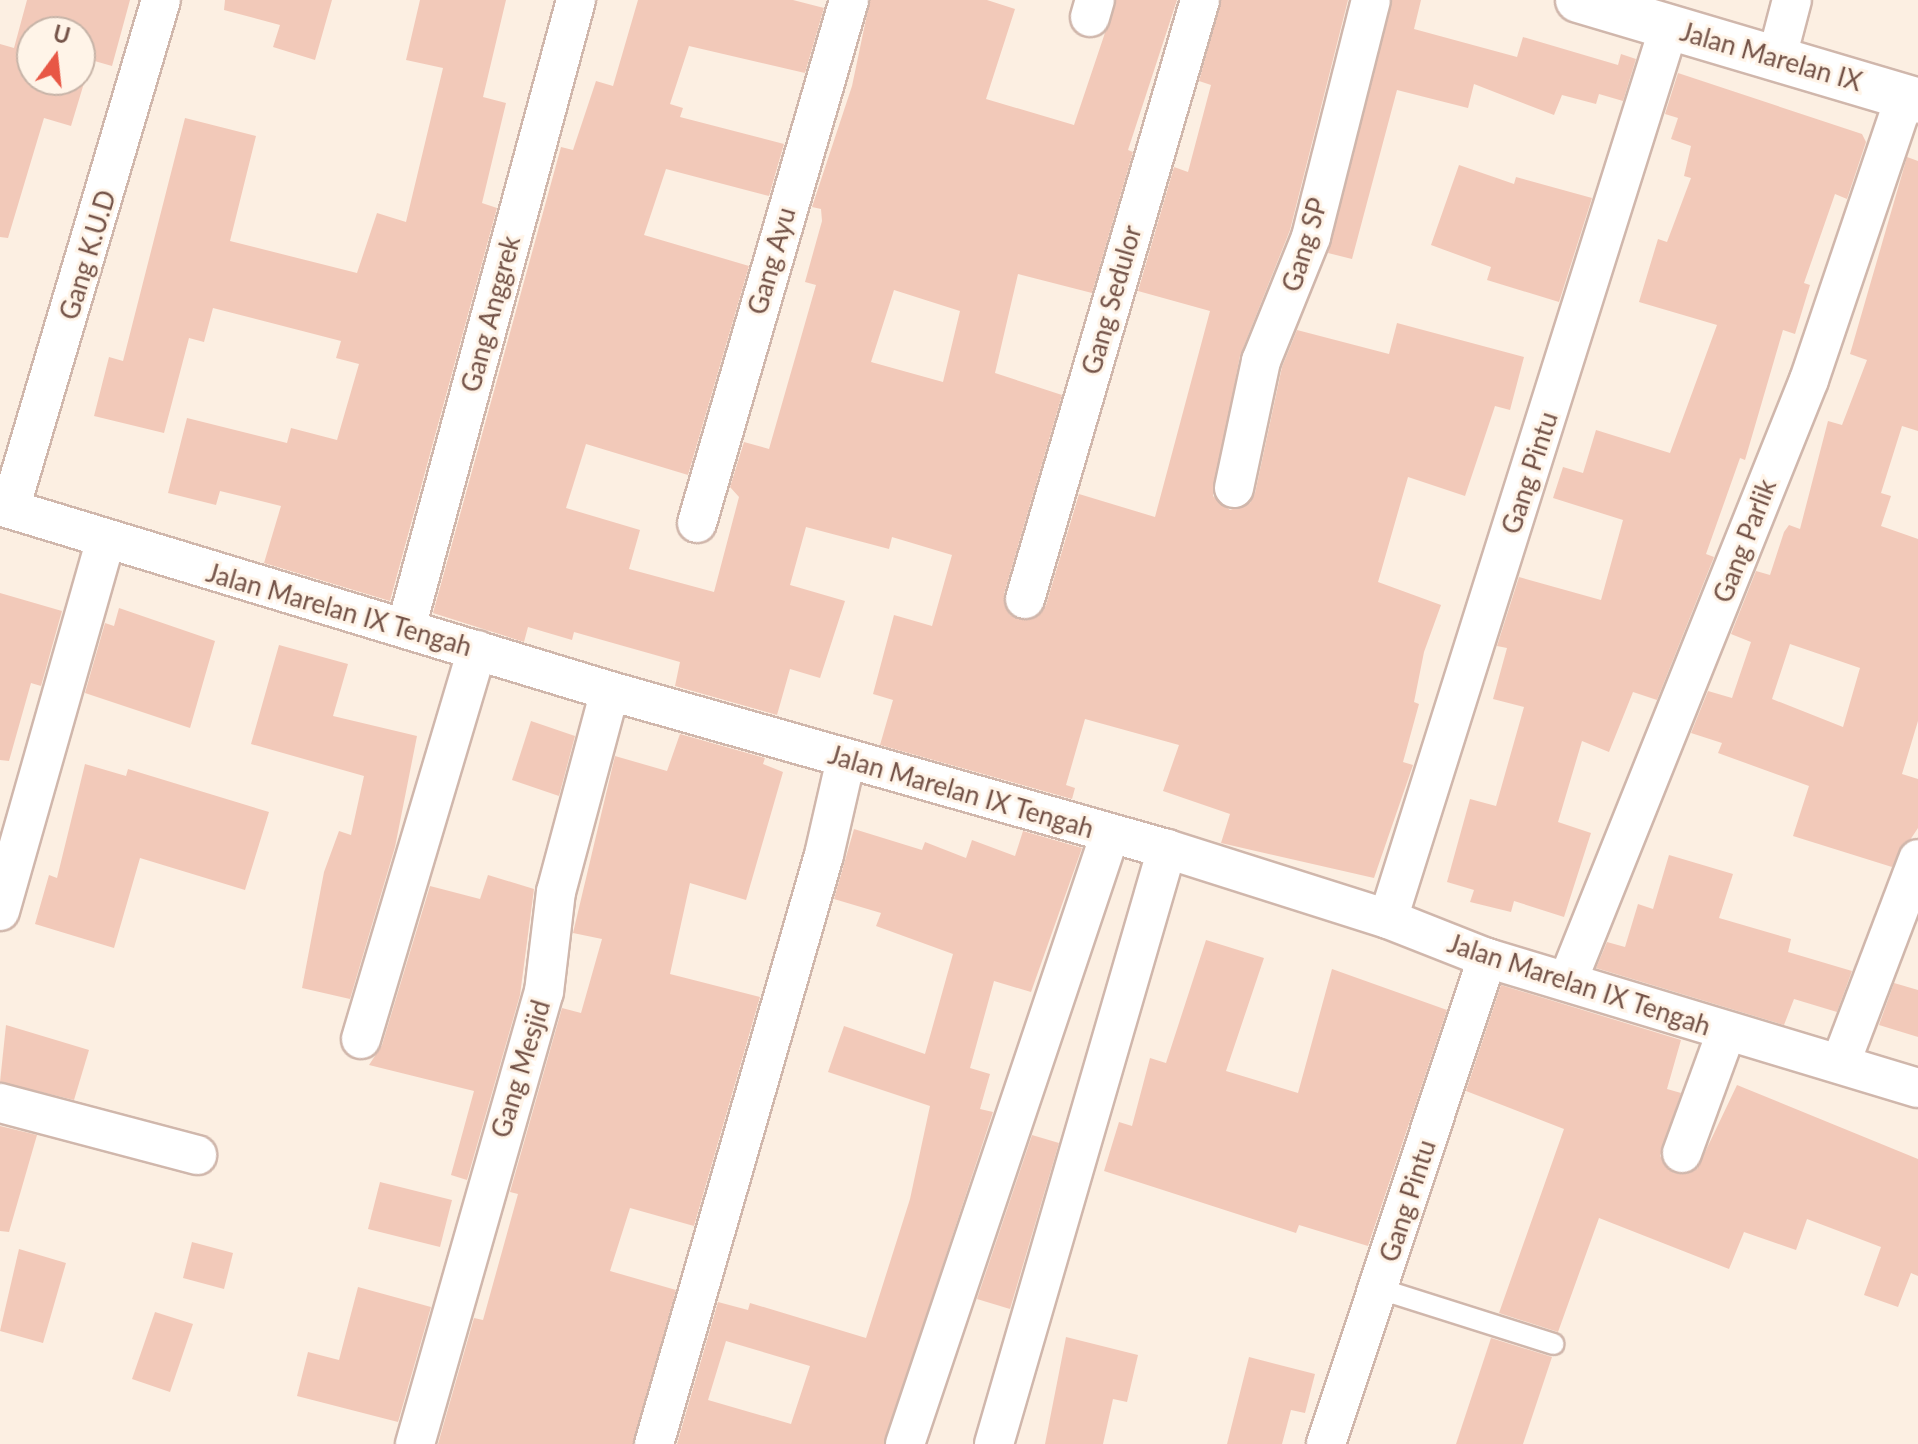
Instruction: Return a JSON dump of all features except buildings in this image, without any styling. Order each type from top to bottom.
[{"type":"main road","name":"Jalan Marelan IX","points":[[1578,0],[1912,99]]},
{"type":"street","name":"Gang K.U.D","points":[[5,508],[161,0]]},
{"type":"street","name":"Gang Anggrek","points":[[406,628],[576,0]]},
{"type":"street","name":"Gang Ayu","points":[[697,523],[849,0]]},
{"type":"street","name":"Gang Sedulor","points":[[1025,599],[1200,0]]},
{"type":"street","name":"Gang SP","points":[[1234,488],[1261,361],[1311,237],[1371,0]]},
{"type":"street","points":[[1777,57],[1792,0]]},
{"type":"street","name":"Gang Pintu","points":[[1388,919],[1669,27]]},
{"type":"street","name":"Gang Parlik","points":[[1568,980],[1809,380],[1912,99]]},
{"type":"street","name":"Jalan Marelan IX Tengah","points":[[5,508],[105,542],[406,628],[610,691],[1167,849],[1388,919],[1487,958],[1568,980],[1726,1033],[1841,1062],[1918,1088]]},
{"type":"street","points":[[0,911],[105,542]]},
{"type":"street","points":[[361,1039],[477,650]]},
{"type":"street","name":"Gang Mesjid","points":[[415,1444],[544,992],[556,892],[610,691]]},
{"type":"street","points":[[654,1444],[824,855],[846,759]]},
{"type":"street","points":[[905,1444],[1110,834]]},
{"type":"street","points":[[994,1444],[1167,849]]},
{"type":"street","points":[[1841,1062],[1918,859]]},
{"type":"street","name":"Gang Pintu","points":[[1326,1444],[1380,1289],[1487,958]]},
{"type":"street","points":[[1682,1153],[1726,1033]]},
{"type":"street","points":[[0,1103],[197,1155]]},
{"type":"lane","points":[[1380,1289],[1553,1344]]}]
